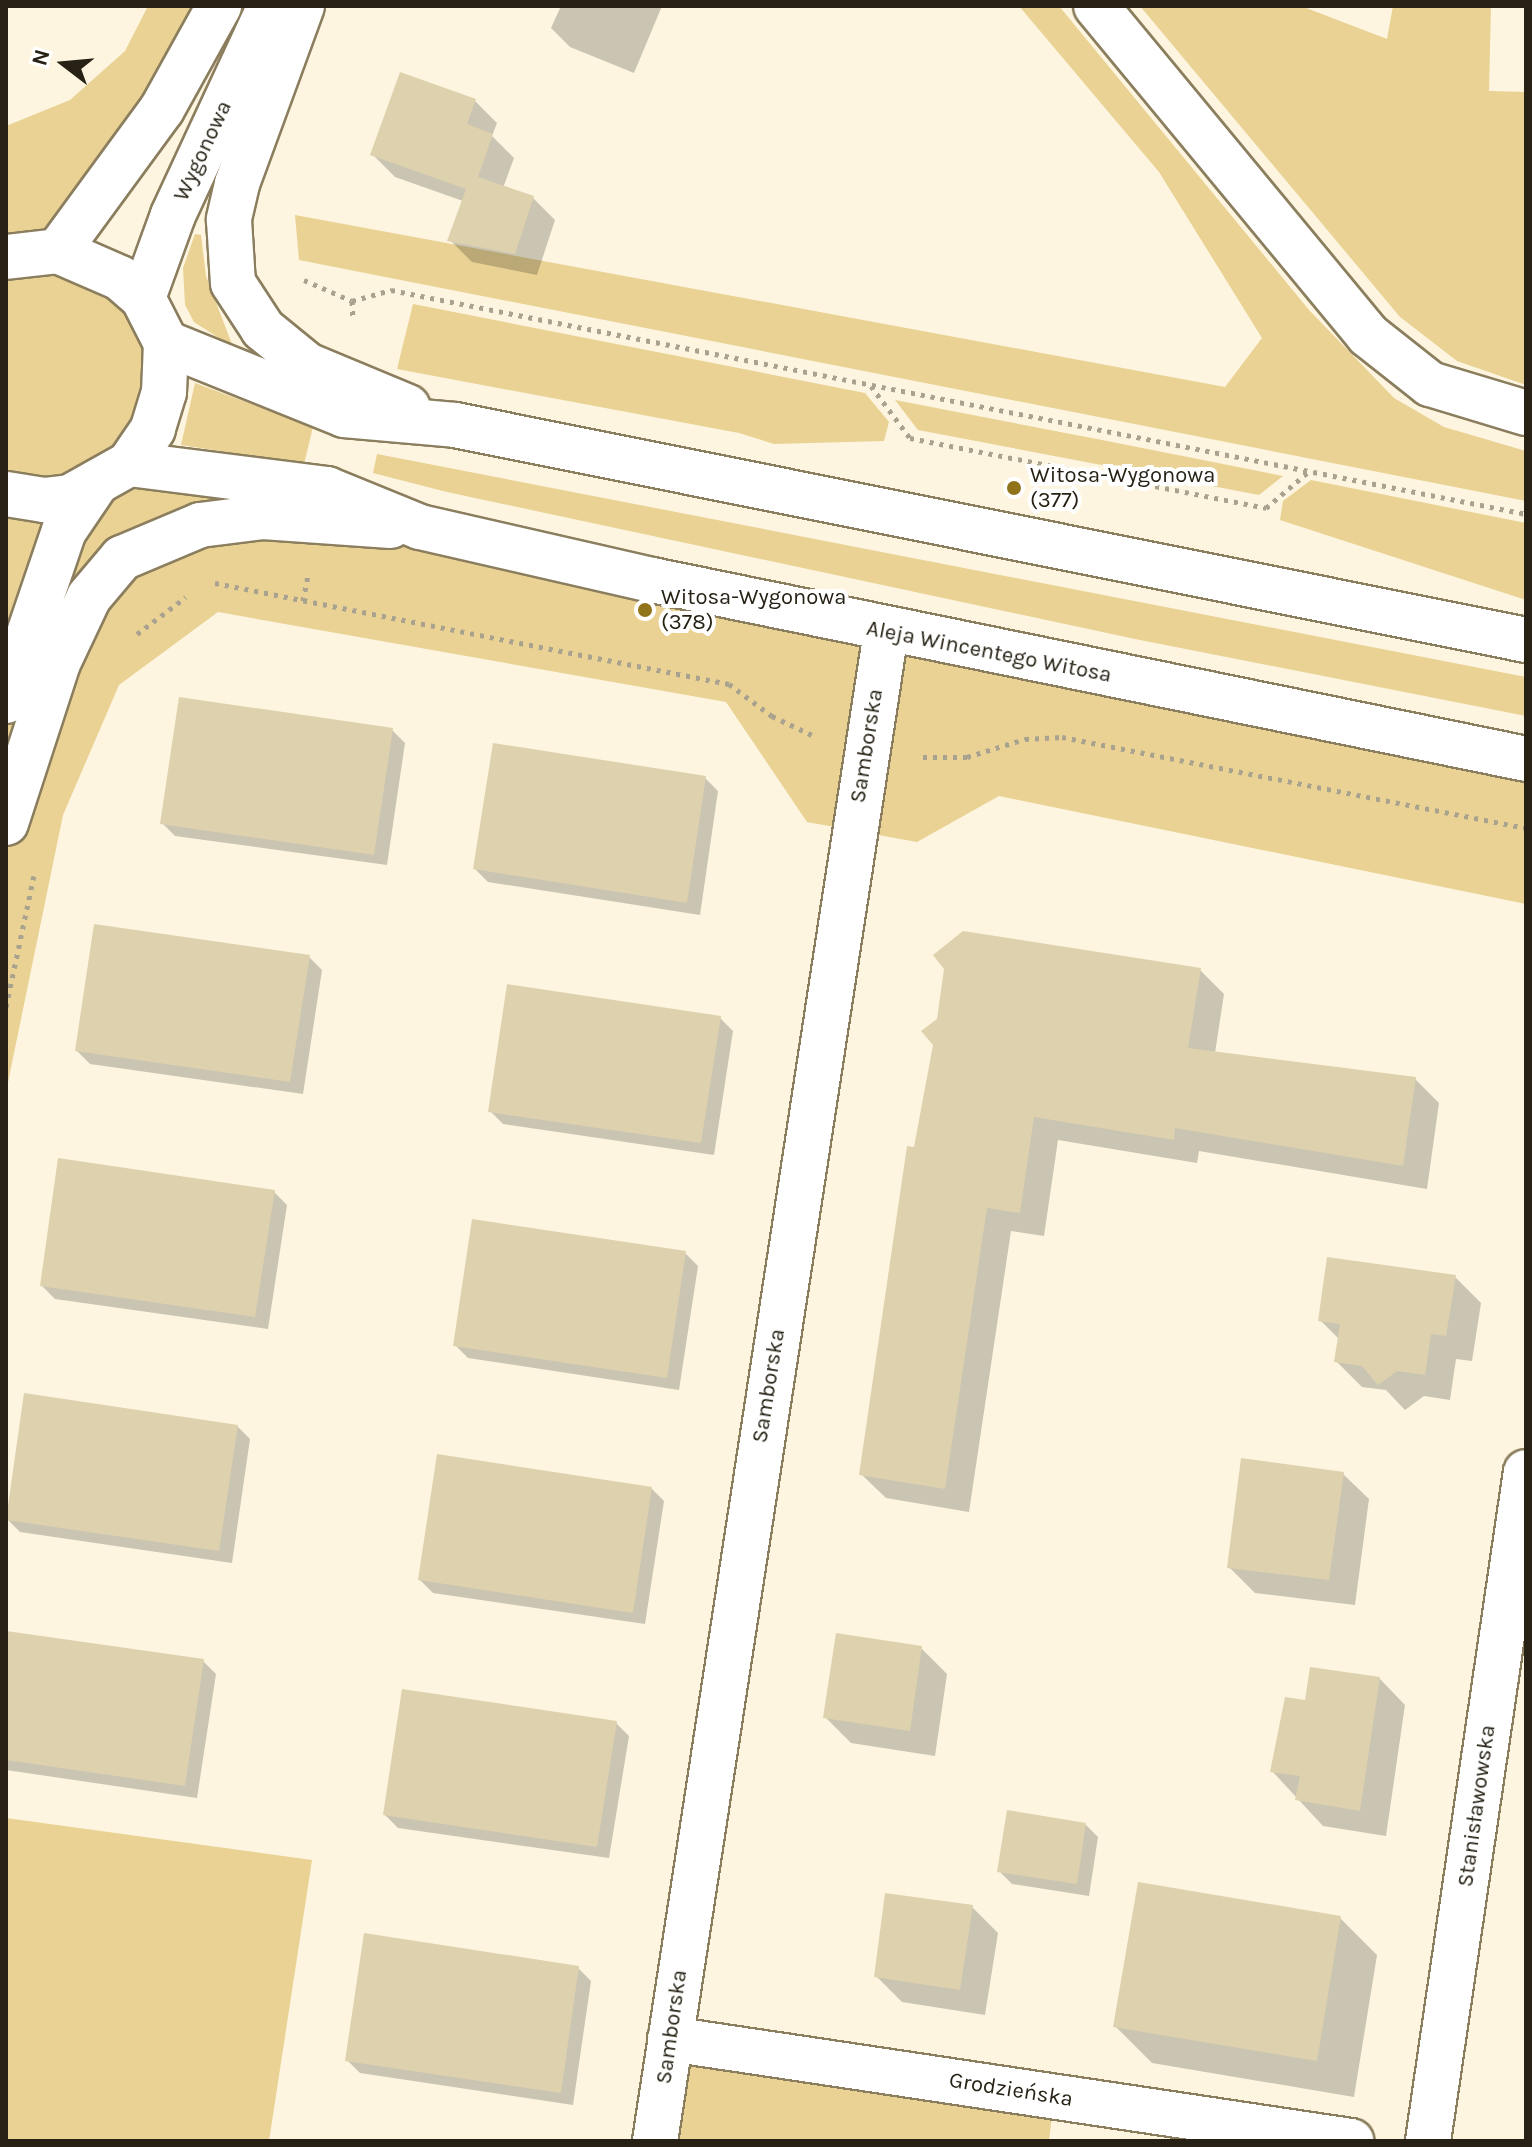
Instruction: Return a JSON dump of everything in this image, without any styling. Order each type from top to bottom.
[{"type":"street","points":[[58,251],[162,109],[219,6]]},
{"type":"street","name":"Wygonowa","points":[[143,298],[173,215],[270,6]]},
{"type":"street","points":[[302,6],[237,184],[229,220],[233,283],[263,329],[307,365],[455,425]]},
{"type":"street","points":[[1096,6],[1368,335],[1430,384],[1526,413]]},
{"type":"street","points":[[6,257],[58,251],[120,278],[143,298],[166,343],[164,392],[153,429],[64,531],[6,701]]},
{"type":"street","points":[[166,343],[344,415],[455,425],[1526,640]]},
{"type":"street","points":[[6,494],[44,500],[70,497],[113,473]]},
{"type":"street","name":"Aleja Wincentego Witosa","points":[[113,473],[327,489],[420,527],[886,632],[1526,759]]},
{"type":"street","points":[[6,823],[58,663],[89,597],[122,558],[185,529],[263,517],[420,527]]},
{"type":"street","name":"Samborska","points":[[655,2141],[886,632]]},
{"type":"street","name":"Stanisławowska","points":[[1428,2141],[1526,1472]]},
{"type":"street","name":"Grodzieńska","points":[[670,2039],[1351,2141]]},
{"type":"path","points":[[294,270],[308,284],[352,301],[391,290],[1526,514]]},
{"type":"path","points":[[870,385],[910,438],[1266,508],[1307,473]]},
{"type":"path","points":[[206,582],[729,684],[779,720],[825,740]]},
{"type":"path","points":[[911,757],[967,757],[1025,739],[1062,737],[1526,828]]},
{"type":"shaded area","points":[[148,6],[219,6],[58,250],[179,324],[130,463],[1526,759],[1526,904],[999,796],[917,842],[807,822],[726,702],[218,612],[119,685],[63,815],[6,1092],[6,126],[70,100],[125,51]]},
{"type":"shaded area","points":[[1019,6],[1059,6],[1309,310],[1394,398],[1444,427],[1526,451],[1526,501],[299,260],[295,215],[1225,387],[1262,338],[1159,172]]},
{"type":"shaded area","points":[[1140,6],[1301,6],[1387,39],[1393,6],[1491,6],[1489,91],[1526,92],[1526,385],[1457,361],[1400,317]]},
{"type":"shaded area","points":[[195,234],[201,235],[206,276],[233,347],[194,322],[185,305],[183,268]]},
{"type":"shaded area","points":[[413,304],[865,393],[889,422],[884,441],[774,444],[739,433],[397,369]]},
{"type":"shaded area","points":[[195,383],[313,427],[304,464],[181,445]]},
{"type":"shaded area","points":[[895,400],[1283,476],[1259,495],[918,430]]},
{"type":"shaded area","points":[[377,454],[1526,677],[1526,716],[1135,639],[447,492],[373,473]]},
{"type":"shaded area","points":[[1311,480],[1526,523],[1526,600],[1280,520],[1283,501]]},
{"type":"shaded area","points":[[6,1818],[312,1860],[269,2141],[6,2141]]},
{"type":"shaded area","points":[[670,2039],[1054,2097],[1049,2141],[655,2141]]},
{"type":"building","points":[[400,72],[476,99],[467,124],[493,134],[478,177],[534,196],[515,254],[447,241],[466,189],[370,155]]},
{"type":"building","points":[[179,697],[393,728],[374,855],[160,824]]},
{"type":"building","points":[[493,743],[706,776],[687,903],[473,869]]},
{"type":"building","points":[[94,924],[310,955],[290,1082],[75,1051]]},
{"type":"building","points":[[963,931],[1201,968],[1188,1048],[1416,1077],[1403,1166],[1175,1128],[1174,1140],[1034,1117],[1020,1213],[987,1208],[945,1489],[859,1475],[907,1146],[914,1147],[933,1045],[921,1031],[937,1019],[944,969],[933,955]]},
{"type":"building","points":[[507,984],[721,1016],[701,1143],[488,1112]]},
{"type":"building","points":[[58,1158],[275,1190],[255,1317],[40,1286]]},
{"type":"building","points":[[472,1219],[686,1251],[667,1378],[453,1346]]},
{"type":"building","points":[[1327,1257],[1456,1275],[1446,1336],[1431,1334],[1425,1375],[1397,1371],[1378,1385],[1362,1366],[1334,1362],[1340,1324],[1318,1321]]},
{"type":"building","points":[[24,1393],[238,1425],[219,1551],[6,1520]]},
{"type":"building","points":[[437,1454],[652,1487],[633,1613],[418,1580]]},
{"type":"building","points":[[1241,1458],[1344,1472],[1329,1580],[1227,1568]]},
{"type":"building","points":[[6,1631],[204,1659],[185,1786],[6,1760]]},
{"type":"building","points":[[836,1633],[922,1646],[910,1731],[823,1718]]},
{"type":"building","points":[[1310,1667],[1380,1677],[1360,1811],[1295,1800],[1300,1776],[1270,1772],[1285,1697],[1305,1700]]},
{"type":"building","points":[[402,1689],[617,1721],[597,1847],[383,1815]]},
{"type":"building","points":[[1007,1810],[1086,1823],[1077,1884],[997,1872]]},
{"type":"building","points":[[1138,1882],[1341,1916],[1317,2061],[1113,2027]]},
{"type":"building","points":[[885,1893],[973,1905],[960,1990],[874,1977]]},
{"type":"building","points":[[364,1933],[579,1966],[561,2093],[345,2061]]},
{"type":"place","name":"Witosa-Wygonowa (377)","points":[[1014,488]]},
{"type":"place","name":"Witosa-Wygonowa (378)","points":[[645,610]]}]
